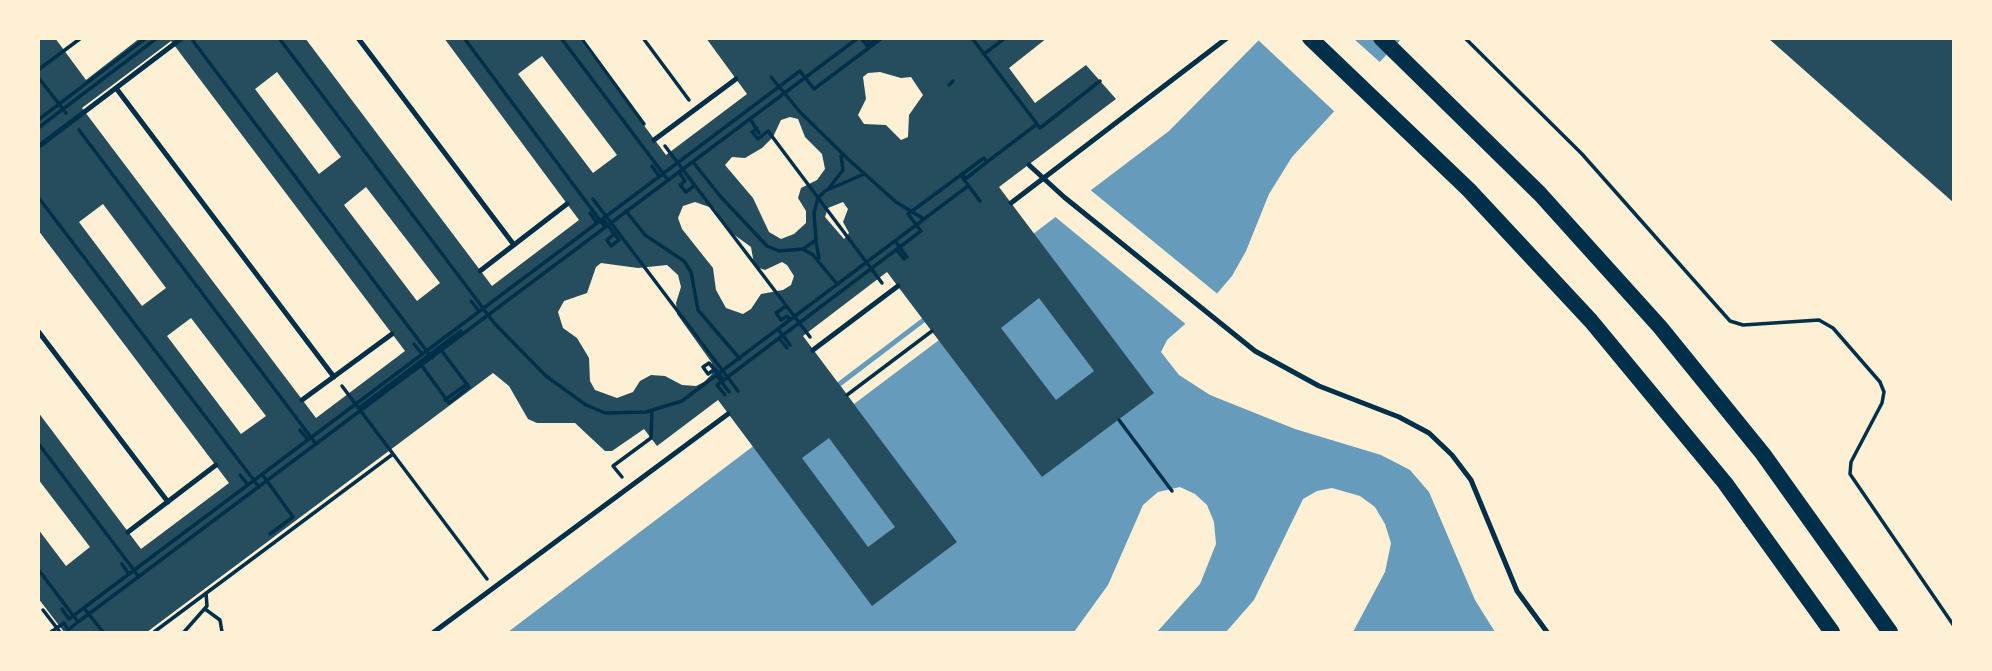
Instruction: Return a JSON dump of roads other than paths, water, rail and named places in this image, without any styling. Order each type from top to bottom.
[{"type":"main road","points":[[1310,38],[1440,161],[1591,321],[1725,483],[1832,632]]},
{"type":"main road","points":[[1381,38],[1540,194],[1660,327],[1763,454],[1890,632]]},
{"type":"lane","points":[[38,147],[182,38]]},
{"type":"lane","points":[[358,38],[514,245]]},
{"type":"lane","points":[[1011,203],[1227,38]]},
{"type":"lane","points":[[654,140],[736,79]]},
{"type":"lane","points":[[116,88],[334,377]]},
{"type":"lane","points":[[1029,164],[1042,179],[1212,317],[1287,371],[1399,417],[1429,433],[1452,455],[1471,480],[1517,591],[1547,632]]},
{"type":"lane","points":[[480,271],[567,204]]},
{"type":"lane","points":[[813,350],[898,286]]},
{"type":"lane","points":[[38,331],[168,502]]},
{"type":"lane","points":[[302,400],[392,334]]},
{"type":"lane","points":[[434,632],[728,414]]},
{"type":"lane","points":[[128,532],[216,465]]},
{"type":"water","points":[[1260,39],[1401,39],[1292,157],[1269,194],[1246,251],[1232,276],[1209,303],[1167,340],[1161,352],[1179,375],[1210,395],[1295,429],[1381,455],[1410,470],[1429,492],[1475,600],[1495,632],[1353,632],[1385,572],[1391,543],[1385,524],[1375,507],[1360,496],[1332,488],[1317,491],[1303,499],[1254,600],[1226,632],[1157,632],[1200,584],[1216,544],[1214,522],[1207,505],[1195,494],[1180,487],[1158,492],[1143,505],[1108,585],[1074,632],[508,632],[1169,131]]}]
